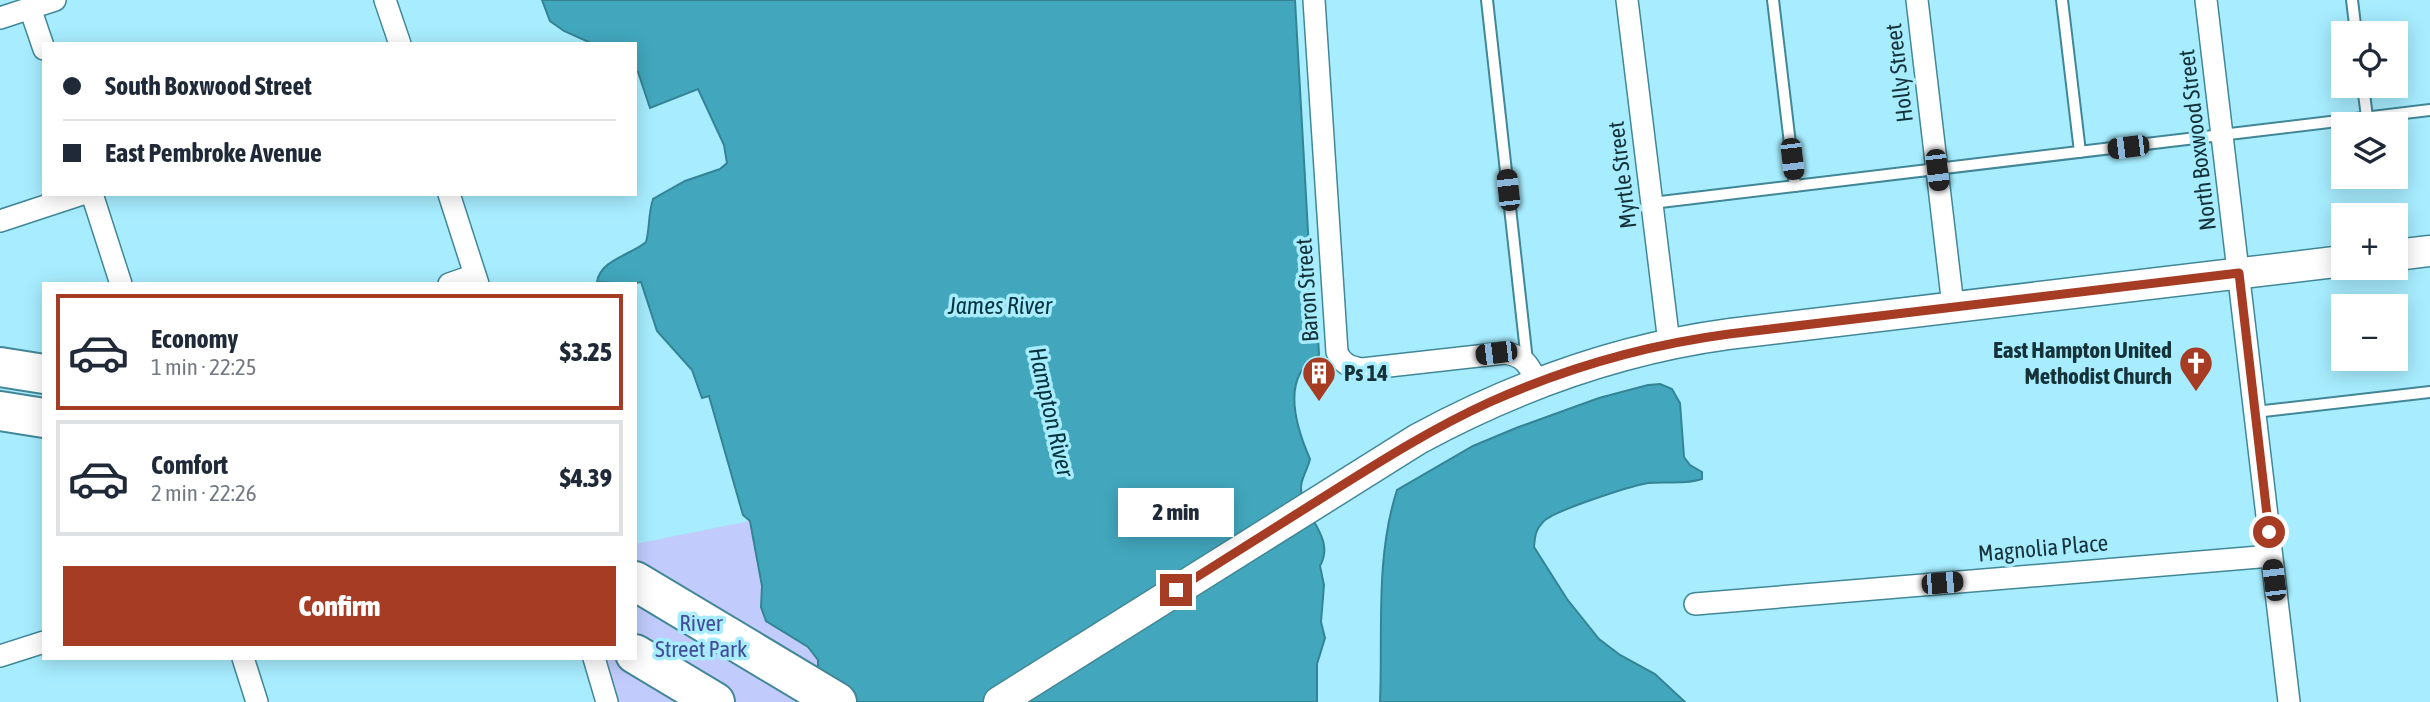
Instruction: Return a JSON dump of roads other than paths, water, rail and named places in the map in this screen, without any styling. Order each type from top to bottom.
[{"type":"highway","points":[[0,367],[42,374]]},
{"type":"highway","points":[[0,411],[42,418]]},
{"type":"highway","points":[[637,582],[837,702]]},
{"type":"highway","points":[[637,655],[715,702]]},
{"type":"main road","points":[[2408,254],[2430,251]]},
{"type":"main road","points":[[999,702],[1331,492],[1532,372],[1610,358],[1669,343],[1953,306],[2331,262]]},
{"type":"street","points":[[0,18],[55,0]]},
{"type":"street","points":[[385,0],[399,42]]},
{"type":"street","name":"Baron Street","points":[[1314,0],[1339,358],[1344,364],[1362,369],[1496,353],[1517,355],[1532,372]]},
{"type":"street","name":"Myrtle Street","points":[[1627,0],[1669,343]]},
{"type":"street","name":"Holly Street","points":[[1917,0],[1953,306]]},
{"type":"street","name":"North Boxwood Street","points":[[2206,0],[2288,702]]},
{"type":"street","points":[[30,8],[42,43]]},
{"type":"street","points":[[0,221],[76,196]]},
{"type":"street","points":[[93,196],[120,282]]},
{"type":"street","points":[[450,196],[476,279]]},
{"type":"street","name":"Magnolia Place","points":[[1695,604],[2271,556]]},
{"type":"street","points":[[0,656],[42,643]]},
{"type":"street","points":[[244,660],[257,702]]},
{"type":"street","points":[[595,660],[607,702]]},
{"type":"lane","points":[[1487,0],[1532,372]]},
{"type":"lane","points":[[1773,0],[1795,186]]},
{"type":"lane","points":[[2062,0],[2080,152]]},
{"type":"lane","points":[[2352,0],[2355,21]]},
{"type":"lane","points":[[2408,112],[2430,110]]},
{"type":"lane","points":[[1652,203],[2331,121]]},
{"type":"lane","points":[[2255,412],[2430,392]]},
{"type":"water","name":"James River","points":[[542,0],[1295,0],[1311,285],[1315,286],[1319,355],[1307,364],[1299,376],[1294,403],[1300,432],[1310,459],[1301,486],[1302,496],[1324,545],[1320,566],[1324,585],[1321,622],[1325,638],[1317,664],[1317,702],[818,702],[818,660],[808,647],[766,621],[761,607],[762,586],[750,521],[743,515],[709,396],[702,398],[692,370],[657,331],[641,282],[597,282],[599,274],[610,263],[646,242],[653,199],[685,181],[720,169],[727,163],[724,145],[698,89],[650,108],[637,71],[637,42],[589,42],[550,21]]},
{"type":"water","points":[[1660,384],[1672,389],[1680,403],[1684,457],[1690,465],[1702,472],[1702,479],[1648,483],[1576,506],[1543,522],[1537,531],[1534,547],[1567,599],[1599,639],[1620,655],[1655,674],[1685,702],[1380,702],[1381,595],[1385,542],[1397,490],[1473,446],[1516,428],[1599,398]]},
{"type":"place","name":"East Hampton United Methodist Church","points":[[2196,393]]},
{"type":"place","name":"Ps 14","points":[[1319,403]]},
{"type":"water label","name":"Hampton River","points":[[1051,412]]},
{"type":"park label","name":"River Street Park","points":[[701,636]]}]
